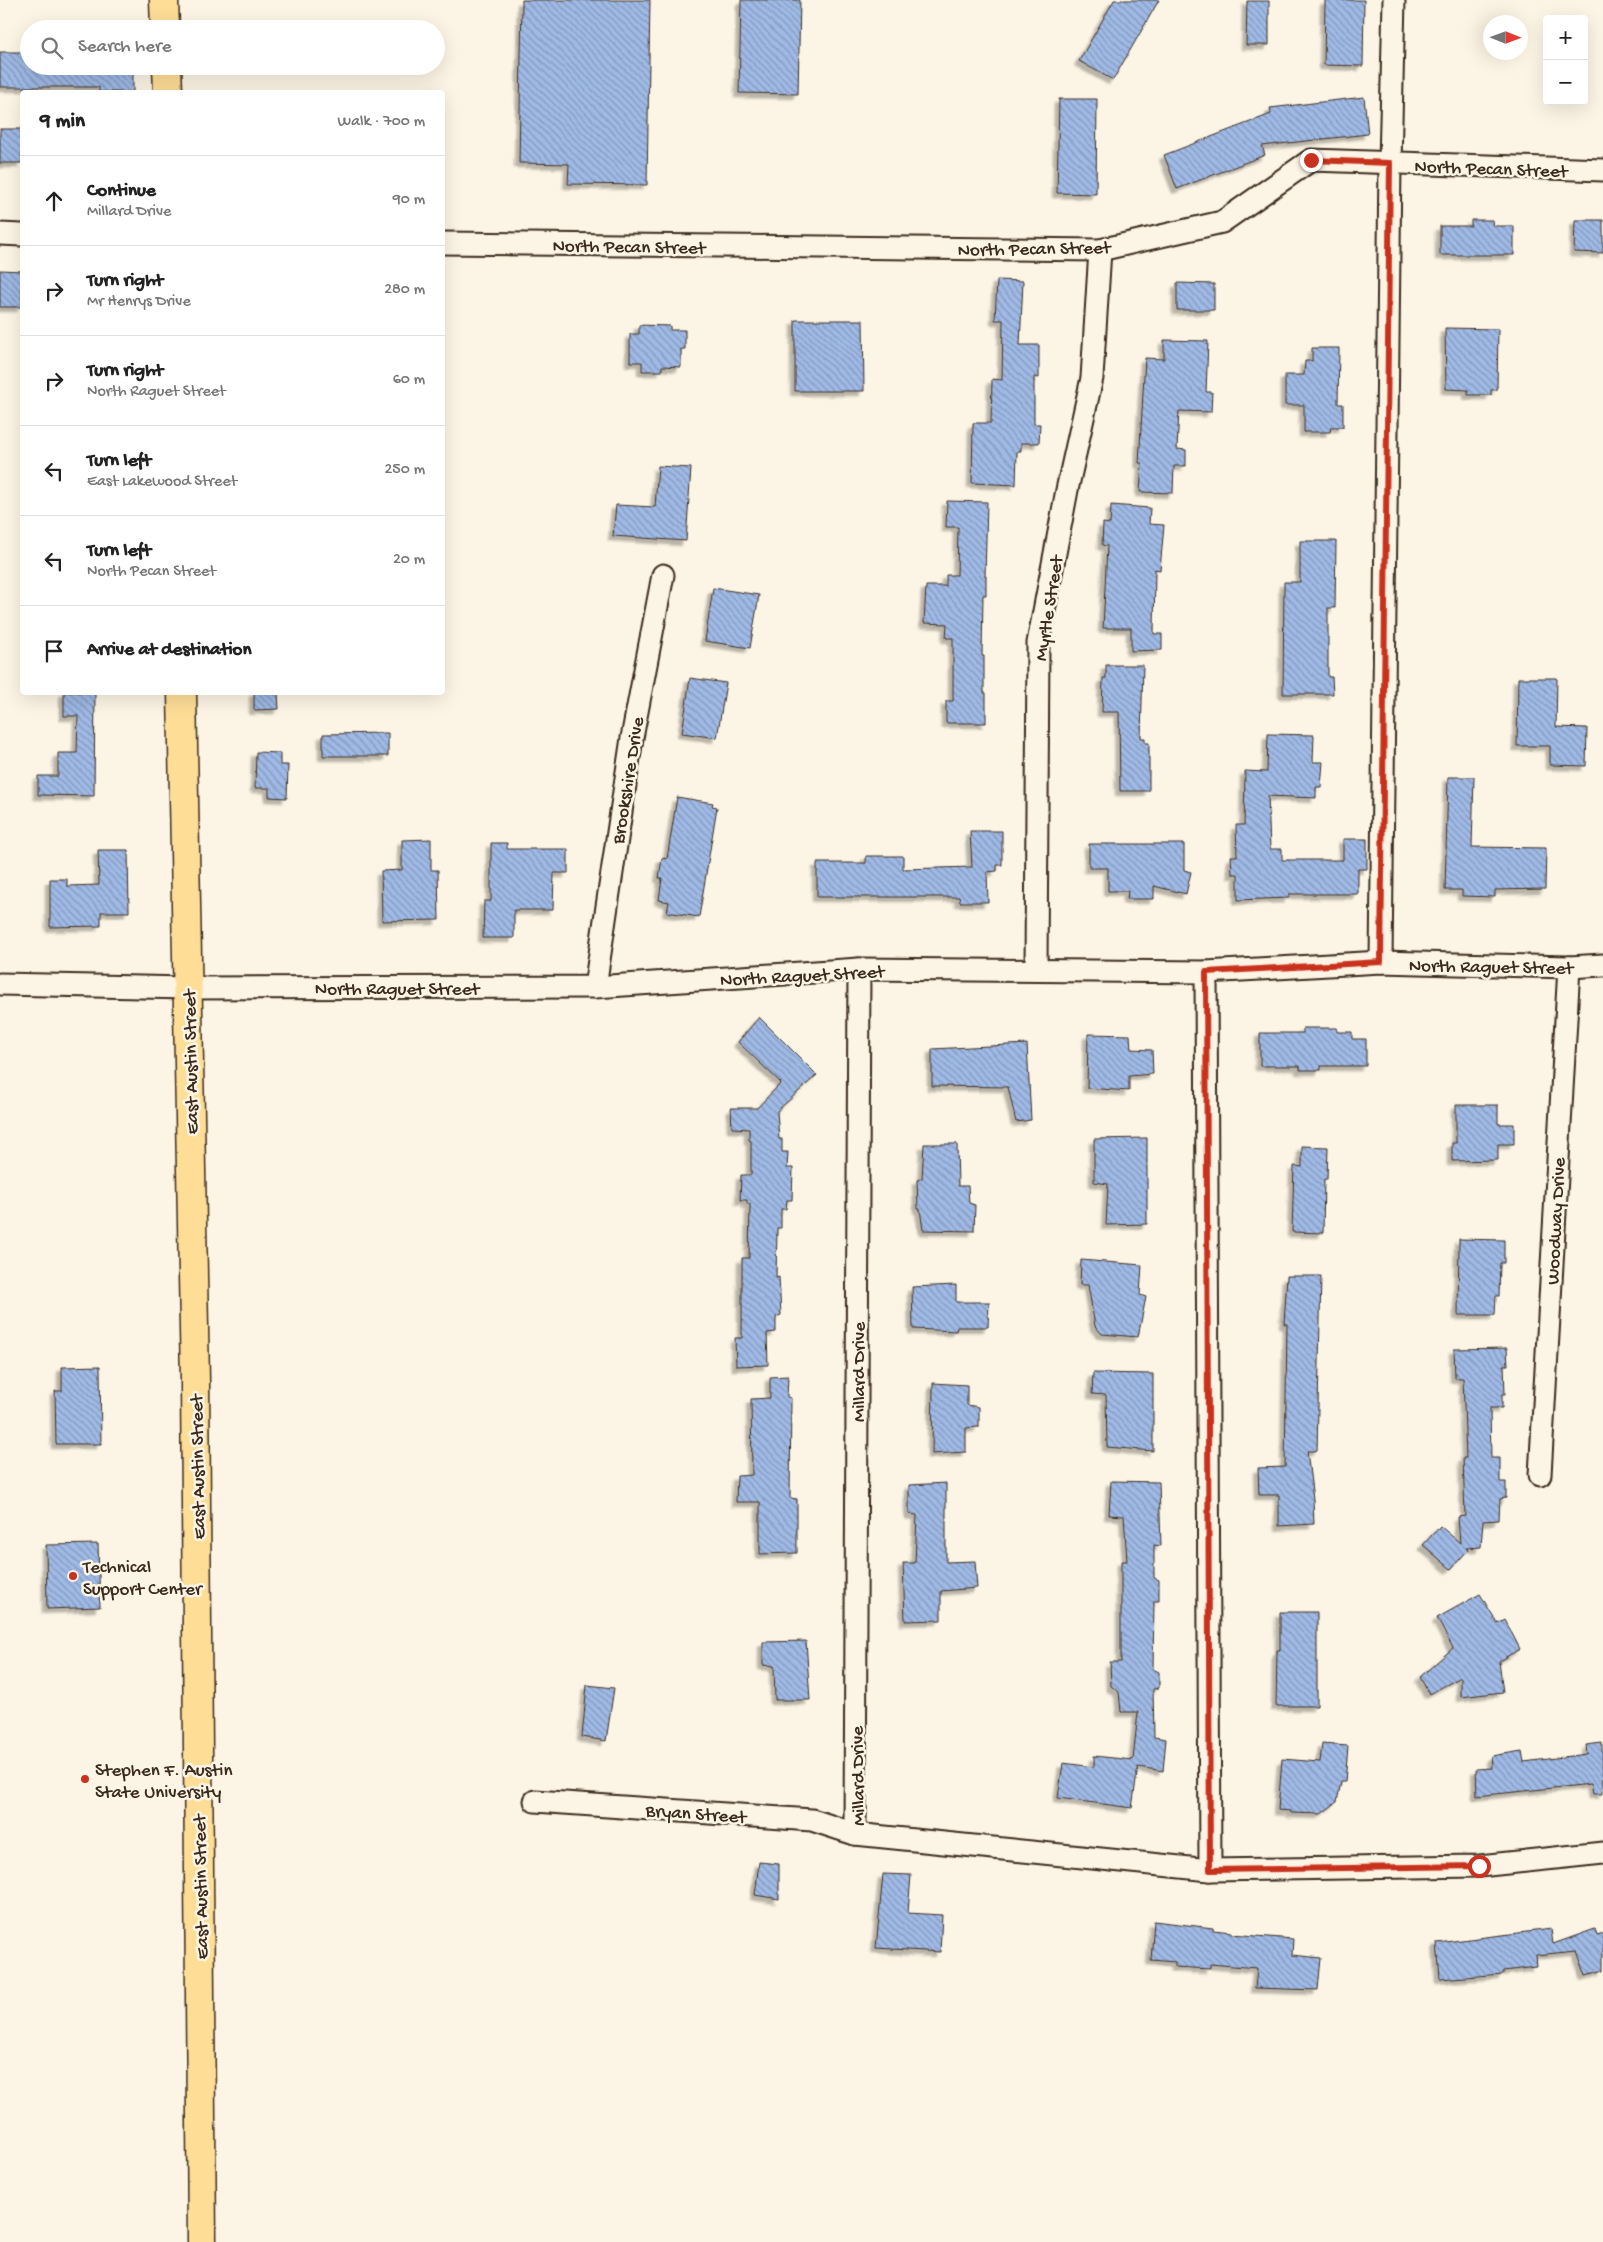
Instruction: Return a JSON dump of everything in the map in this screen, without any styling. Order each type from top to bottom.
[{"type":"main road","points":[[164,0],[165,20]]},
{"type":"main road","points":[[167,75],[168,90]]},
{"type":"main road","name":"East Austin Street","points":[[182,695],[195,1391],[202,2242]]},
{"type":"street","points":[[1381,962],[1390,163],[1394,0]]},
{"type":"street","name":"North Pecan Street","points":[[445,243],[1100,250],[1222,222],[1311,160],[1603,170]]},
{"type":"street","points":[[0,234],[20,234]]},
{"type":"street","name":"Myrtle Street","points":[[1036,970],[1038,643],[1067,490],[1092,378],[1100,250]]},
{"type":"street","name":"Brookshire Drive","points":[[595,987],[632,738],[663,575]]},
{"type":"street","name":"North Raguet Street","points":[[0,984],[188,988],[595,987],[859,969],[1206,972],[1381,962],[1568,967],[1603,965]]},
{"type":"street","name":"Woodway Drive","points":[[1540,1475],[1568,967]]},
{"type":"street","name":"Millard Drive","points":[[859,969],[855,1834],[1210,1870],[1479,1866],[1603,1853]]},
{"type":"street","points":[[1206,972],[1210,1870]]},
{"type":"street","name":"Bryan Street","points":[[535,1802],[812,1820],[855,1834]]},
{"type":"building","points":[[522,0],[650,0],[647,185],[568,184],[569,164],[519,163]]},
{"type":"building","points":[[741,0],[800,0],[798,94],[739,93]]},
{"type":"building","points":[[1114,0],[1159,0],[1113,80],[1079,61]]},
{"type":"building","points":[[1325,0],[1364,0],[1363,66],[1324,65]]},
{"type":"building","points":[[1247,1],[1269,1],[1269,45],[1246,45]]},
{"type":"building","points":[[0,52],[20,52],[20,75],[133,75],[133,90],[99,90],[99,87],[0,87]]},
{"type":"building","points":[[1364,97],[1368,134],[1262,146],[1265,155],[1177,189],[1164,155],[1271,114],[1270,108]]},
{"type":"building","points":[[1059,99],[1097,99],[1096,194],[1057,193]]},
{"type":"building","points":[[0,129],[20,129],[20,163],[0,163]]},
{"type":"building","points":[[1471,220],[1492,220],[1493,226],[1514,226],[1514,255],[1440,255],[1440,226],[1471,226]]},
{"type":"building","points":[[1575,220],[1603,220],[1603,253],[1574,252]]},
{"type":"building","points":[[0,270],[20,271],[20,307],[0,307]]},
{"type":"building","points":[[997,280],[1023,281],[1020,345],[1039,345],[1039,378],[1034,377],[1034,424],[1040,424],[1039,443],[1021,443],[1021,451],[1017,451],[1016,485],[972,483],[973,423],[991,423],[992,379],[1002,380],[1003,320],[995,320]]},
{"type":"building","points":[[1177,283],[1214,284],[1214,310],[1177,310]]},
{"type":"building","points":[[795,320],[863,320],[864,391],[795,391]]},
{"type":"building","points":[[639,325],[670,326],[670,330],[685,330],[685,349],[681,349],[681,367],[662,366],[662,371],[642,371],[642,362],[630,362],[630,334],[639,334]]},
{"type":"building","points":[[1445,328],[1498,329],[1497,390],[1491,390],[1491,395],[1468,395],[1468,390],[1446,389]]},
{"type":"building","points":[[1164,340],[1208,341],[1206,392],[1212,392],[1211,412],[1179,411],[1177,449],[1186,450],[1186,466],[1174,466],[1173,493],[1140,492],[1142,463],[1139,463],[1145,358],[1164,359]]},
{"type":"building","points":[[1312,348],[1339,348],[1338,404],[1343,404],[1343,427],[1331,427],[1330,432],[1304,432],[1304,405],[1285,405],[1285,375],[1304,375],[1305,361],[1312,361]]},
{"type":"building","points":[[658,466],[691,468],[686,541],[613,536],[616,505],[655,507]]},
{"type":"building","points":[[947,501],[987,502],[986,595],[983,595],[982,656],[984,656],[986,723],[946,723],[946,701],[953,701],[953,638],[946,638],[947,624],[924,623],[926,586],[946,586],[946,575],[957,575],[958,527],[946,527]]},
{"type":"building","points":[[1111,505],[1150,508],[1149,524],[1164,525],[1160,570],[1155,569],[1154,634],[1162,634],[1162,650],[1131,651],[1131,628],[1103,628],[1107,546],[1102,545],[1103,523],[1110,524]]},
{"type":"building","points":[[1300,541],[1336,541],[1335,608],[1328,608],[1328,677],[1332,677],[1333,694],[1283,694],[1284,582],[1300,582]]},
{"type":"building","points":[[713,588],[759,595],[750,648],[705,641]]},
{"type":"building","points":[[1106,665],[1143,665],[1141,738],[1145,738],[1145,743],[1149,743],[1149,791],[1120,791],[1119,712],[1102,712],[1103,678],[1106,678]]},
{"type":"building","points":[[690,678],[726,683],[717,738],[682,733]]},
{"type":"building","points":[[1518,678],[1557,678],[1556,727],[1587,728],[1586,766],[1550,765],[1550,746],[1517,746]]},
{"type":"building","points":[[64,695],[95,695],[94,796],[38,795],[38,776],[58,776],[58,753],[77,753],[78,716],[64,716]]},
{"type":"building","points":[[254,695],[278,695],[279,709],[254,710]]},
{"type":"building","points":[[388,733],[388,756],[323,756],[323,734]]},
{"type":"building","points":[[1268,734],[1314,735],[1313,762],[1323,762],[1321,787],[1316,787],[1316,798],[1268,796],[1270,849],[1282,849],[1282,860],[1343,860],[1343,839],[1367,839],[1367,869],[1358,869],[1358,894],[1289,894],[1289,898],[1238,900],[1238,874],[1232,874],[1231,856],[1237,856],[1236,825],[1244,825],[1245,771],[1267,772]]},
{"type":"building","points":[[256,752],[280,753],[280,765],[288,765],[287,798],[269,797],[269,788],[255,788]]},
{"type":"building","points":[[1448,777],[1474,777],[1472,847],[1546,848],[1545,889],[1495,890],[1495,897],[1462,896],[1462,890],[1445,890]]},
{"type":"building","points":[[677,797],[713,803],[712,806],[717,807],[699,917],[667,912],[669,902],[659,900],[662,878],[659,878],[662,858],[667,859]]},
{"type":"building","points":[[970,831],[1002,831],[1002,865],[997,865],[997,871],[987,872],[988,902],[960,902],[959,897],[817,897],[817,863],[866,863],[866,856],[903,856],[903,869],[972,867]]},
{"type":"building","points":[[431,839],[431,870],[438,870],[439,920],[382,921],[381,871],[402,870],[402,840]]},
{"type":"building","points":[[491,843],[507,843],[507,849],[568,849],[568,873],[554,873],[553,910],[514,910],[514,938],[483,938],[484,901],[491,901]]},
{"type":"building","points":[[1089,844],[1184,844],[1184,870],[1191,872],[1186,894],[1154,886],[1154,899],[1127,899],[1128,891],[1108,891],[1108,868],[1089,868]]},
{"type":"building","points":[[98,850],[128,850],[129,912],[101,912],[101,926],[50,927],[50,879],[67,879],[67,886],[99,885]]},
{"type":"building","points":[[759,1017],[817,1075],[777,1111],[779,1139],[782,1139],[782,1152],[788,1152],[787,1168],[793,1168],[792,1200],[787,1200],[786,1209],[781,1209],[781,1228],[777,1228],[776,1278],[779,1277],[781,1315],[776,1317],[776,1332],[767,1333],[768,1365],[736,1366],[735,1338],[742,1338],[742,1258],[749,1258],[750,1204],[747,1204],[747,1200],[740,1200],[741,1175],[751,1175],[751,1141],[749,1140],[749,1129],[732,1128],[731,1108],[757,1108],[781,1083],[738,1042]]},
{"type":"building","points":[[1303,1028],[1337,1028],[1337,1032],[1352,1032],[1352,1039],[1366,1039],[1366,1066],[1321,1066],[1321,1070],[1300,1070],[1300,1066],[1260,1066],[1260,1033],[1303,1033]]},
{"type":"building","points":[[1088,1034],[1130,1035],[1131,1049],[1152,1050],[1153,1074],[1129,1076],[1129,1091],[1087,1088]]},
{"type":"building","points":[[1027,1044],[1031,1120],[1016,1122],[1008,1087],[932,1086],[932,1049]]},
{"type":"building","points":[[1456,1105],[1498,1105],[1498,1124],[1514,1124],[1514,1144],[1498,1144],[1498,1160],[1452,1161],[1452,1143],[1456,1143]]},
{"type":"building","points":[[1147,1138],[1147,1224],[1106,1225],[1108,1184],[1094,1182],[1094,1139]]},
{"type":"building","points":[[924,1144],[957,1144],[958,1186],[968,1186],[969,1203],[975,1205],[974,1231],[923,1230],[920,1209],[918,1209],[917,1180],[922,1178]]},
{"type":"building","points":[[1302,1146],[1328,1147],[1327,1179],[1324,1179],[1323,1233],[1292,1232],[1294,1166],[1302,1167]]},
{"type":"building","points":[[1459,1239],[1504,1240],[1504,1263],[1500,1263],[1499,1296],[1496,1296],[1495,1315],[1458,1315]]},
{"type":"building","points":[[1081,1260],[1142,1265],[1140,1295],[1146,1297],[1138,1337],[1102,1334],[1095,1326],[1088,1285],[1080,1285]]},
{"type":"building","points":[[1287,1276],[1321,1276],[1317,1451],[1307,1451],[1314,1524],[1279,1526],[1279,1495],[1259,1495],[1258,1468],[1285,1467],[1287,1324],[1284,1324]]},
{"type":"building","points":[[956,1285],[956,1302],[989,1302],[988,1327],[957,1327],[956,1331],[913,1329],[912,1287]]},
{"type":"building","points":[[1507,1348],[1508,1365],[1504,1365],[1505,1394],[1502,1394],[1502,1408],[1490,1408],[1491,1458],[1500,1458],[1500,1482],[1506,1482],[1506,1498],[1500,1499],[1499,1520],[1483,1521],[1481,1547],[1466,1548],[1468,1550],[1451,1569],[1423,1545],[1440,1526],[1460,1543],[1458,1517],[1465,1516],[1463,1458],[1466,1458],[1463,1378],[1455,1378],[1454,1349]]},
{"type":"building","points":[[100,1366],[101,1444],[56,1444],[55,1391],[62,1391],[62,1367]]},
{"type":"building","points":[[1093,1373],[1153,1374],[1153,1451],[1107,1447],[1106,1395],[1092,1394]]},
{"type":"building","points":[[788,1376],[787,1397],[791,1398],[790,1498],[797,1499],[797,1553],[760,1554],[760,1502],[736,1502],[737,1476],[752,1475],[751,1399],[770,1398],[770,1377]]},
{"type":"building","points":[[933,1383],[967,1385],[967,1405],[979,1407],[979,1427],[966,1428],[966,1452],[932,1454]]},
{"type":"building","points":[[1111,1481],[1159,1482],[1161,1546],[1154,1545],[1154,1578],[1159,1580],[1159,1601],[1154,1601],[1153,1669],[1159,1672],[1159,1688],[1153,1689],[1154,1737],[1166,1739],[1163,1771],[1138,1767],[1132,1808],[1058,1798],[1063,1763],[1094,1767],[1094,1756],[1133,1760],[1138,1712],[1121,1712],[1119,1692],[1111,1686],[1110,1662],[1121,1662],[1121,1561],[1127,1561],[1124,1516],[1109,1515]]},
{"type":"building","points":[[946,1483],[946,1562],[975,1561],[977,1588],[941,1591],[941,1620],[905,1621],[903,1563],[915,1563],[917,1515],[909,1514],[909,1485]]},
{"type":"building","name":"Technical Support Center","points":[[98,1544],[100,1607],[47,1609],[46,1545]]},
{"type":"building","points":[[1480,1594],[1498,1624],[1505,1620],[1520,1649],[1499,1661],[1503,1692],[1461,1697],[1461,1677],[1429,1694],[1420,1677],[1453,1648],[1437,1618]]},
{"type":"building","points":[[1280,1612],[1317,1612],[1317,1706],[1276,1706],[1277,1650],[1280,1650]]},
{"type":"building","points":[[806,1641],[810,1700],[775,1700],[774,1666],[763,1665],[763,1642]]},
{"type":"building","points":[[587,1685],[614,1688],[606,1741],[582,1737]]},
{"type":"building","points":[[1602,1743],[1603,1794],[1593,1794],[1591,1784],[1477,1796],[1476,1769],[1492,1768],[1491,1756],[1522,1751],[1524,1762],[1587,1754],[1586,1745]]},
{"type":"building","points":[[1322,1744],[1348,1746],[1345,1782],[1341,1782],[1337,1802],[1321,1814],[1291,1813],[1291,1811],[1278,1810],[1282,1759],[1320,1762]]},
{"type":"building","points":[[759,1862],[779,1864],[779,1899],[755,1895]]},
{"type":"building","points":[[883,1874],[911,1875],[908,1913],[942,1915],[940,1952],[876,1948]]},
{"type":"building","points":[[1154,1921],[1213,1928],[1213,1930],[1232,1932],[1232,1934],[1293,1939],[1292,1955],[1321,1958],[1318,1990],[1255,1988],[1257,1968],[1210,1964],[1210,1969],[1175,1967],[1175,1962],[1151,1960]]},
{"type":"building","points":[[1551,1929],[1553,1944],[1595,1929],[1597,1936],[1603,1934],[1603,1971],[1586,1976],[1577,1951],[1536,1955],[1537,1967],[1503,1971],[1503,1974],[1440,1979],[1437,1943]]},
{"type":"place","name":"Technical Support Center","points":[[73,1576]]},
{"type":"place","name":"Stephen F. Austin State University","points":[[85,1779]]},
{"type":"route","points":[[1311,160],[1390,163],[1381,962],[1206,972],[1210,1870],[1479,1866]]}]
